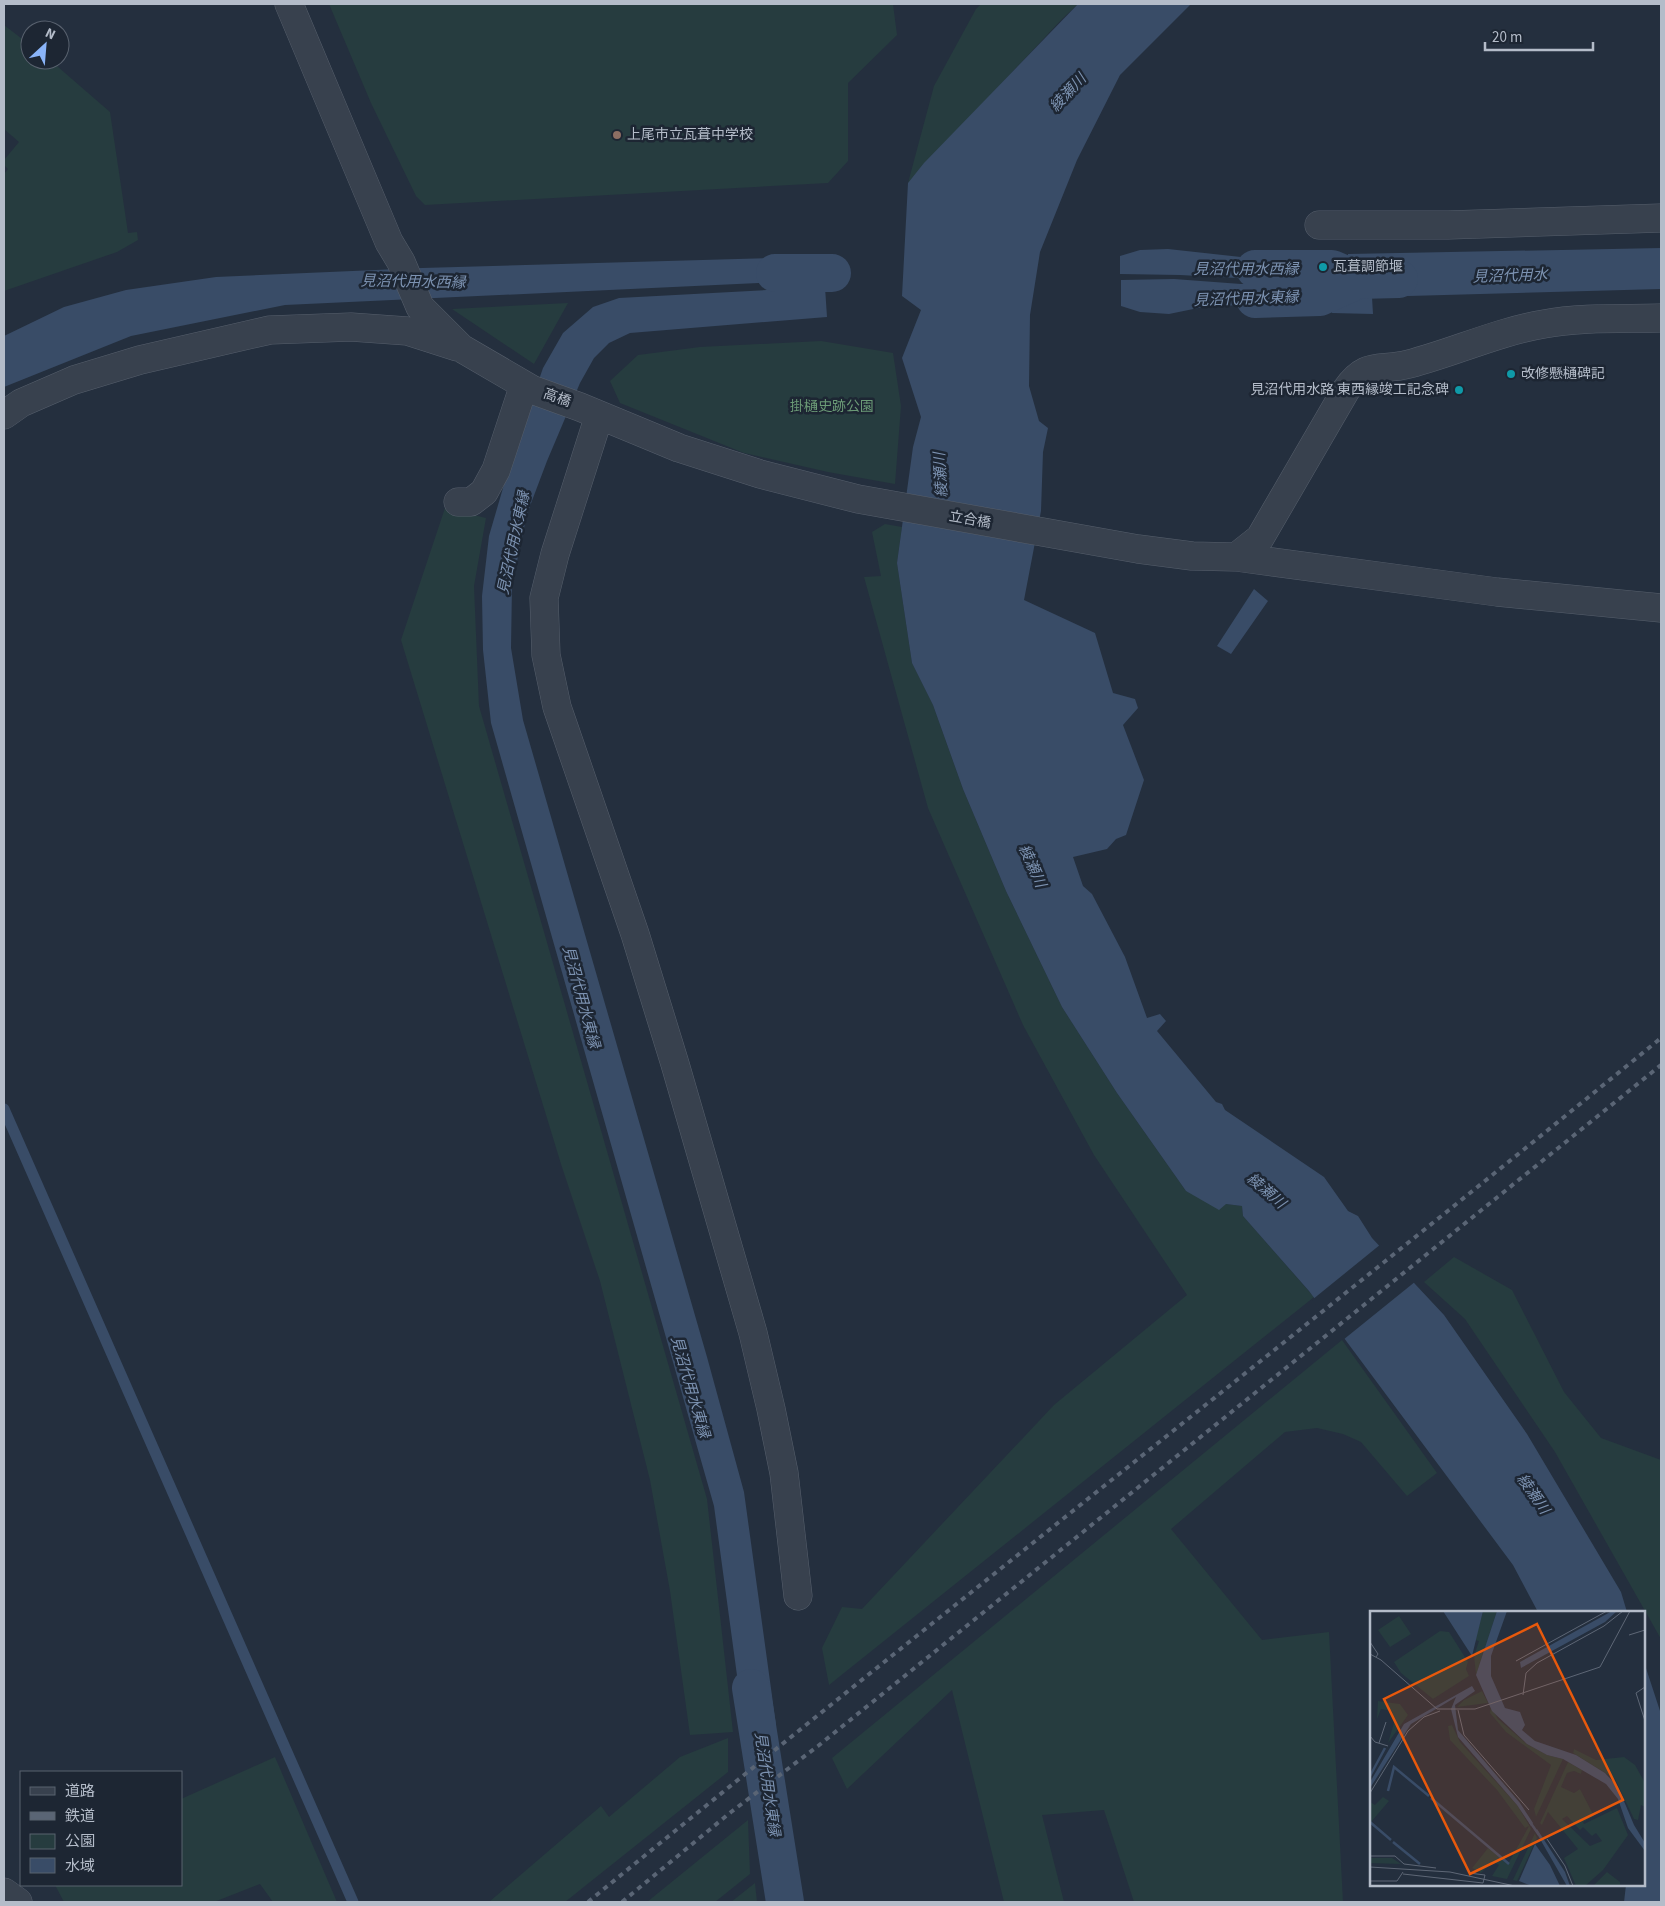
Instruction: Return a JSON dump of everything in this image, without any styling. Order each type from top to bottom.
[{"type":"street","points":[[290,4],[420,307],[460,348]]},
{"type":"street","points":[[1319,225],[1448,225],[1661,218]]},
{"type":"street","points":[[1257,560],[1260,538],[1346,390],[1353,379],[1363,371],[1408,365],[1499,334],[1543,324],[1574,320],[1661,318]]},
{"type":"street","points":[[4,415],[21,403],[74,380],[140,360],[270,330],[351,328],[407,331],[460,348]]},
{"type":"street","name":"高橋","points":[[460,348],[529,388],[679,448],[760,474],[880,503]]},
{"type":"street","points":[[458,502],[471,502],[484,492],[496,470],[529,388]]},
{"type":"street","points":[[590,411],[544,598],[546,655],[557,707],[635,934],[753,1333],[784,1473],[798,1596]]},
{"type":"street","name":"立合橋","points":[[880,503],[1138,549],[1192,556],[1257,560],[1497,592],[1661,608]]},
{"type":"street","points":[[4,1892],[18,1902]]},
{"type":"green space","name":"上尾市立瓦葺中学校","points":[[329,4],[893,4],[897,35],[848,83],[848,161],[828,183],[425,205],[416,196],[371,103]]},
{"type":"green space","points":[[981,4],[1078,4],[908,183],[934,86],[976,9]]},
{"type":"green space","points":[[4,25],[20,37],[20,70],[62,70],[110,112],[128,233],[137,232],[138,240],[117,252],[4,291],[4,174],[8,169],[4,165],[4,160],[19,142],[4,129]]},
{"type":"green space","points":[[568,303],[534,364],[452,309]]},
{"type":"green space","name":"掛樋史跡公園","points":[[821,341],[893,353],[901,406],[895,484],[828,472],[744,453],[620,403],[610,381],[638,355],[700,347]]},
{"type":"green space","points":[[445,508],[486,518],[474,586],[479,706],[707,1499],[733,1732],[690,1735],[670,1591],[650,1480],[600,1281],[561,1164],[401,640]]},
{"type":"green space","points":[[885,524],[902,527],[897,563],[912,663],[933,705],[963,789],[1006,891],[1062,1007],[1117,1093],[1186,1191],[1226,1204],[1242,1206],[1243,1216],[1314,1297],[829,1685],[822,1648],[842,1607],[862,1609],[1054,1405],[1187,1295],[1094,1155],[1023,1025],[928,808],[864,577],[881,576],[872,532]]},
{"type":"green space","points":[[1454,1257],[1512,1290],[1564,1392],[1601,1438],[1661,1460],[1661,1639],[1555,1452],[1465,1319],[1424,1282]]},
{"type":"green space","points":[[1342,1340],[1437,1473],[1407,1496],[1361,1442],[1343,1434],[1317,1428],[1285,1432],[1171,1529],[1262,1640],[1329,1632],[1343,1902],[1134,1902],[1104,1810],[1042,1815],[1064,1902],[1004,1902],[952,1690],[847,1789],[832,1758]]},
{"type":"green space","points":[[728,1738],[728,1772],[565,1902],[489,1902],[601,1806],[609,1817],[680,1757]]},
{"type":"green space","points":[[275,1757],[337,1902],[273,1902],[260,1884],[214,1902],[64,1902],[56,1886],[182,1886],[182,1799]]},
{"type":"green space","points":[[748,1820],[750,1874],[715,1902],[647,1902]]},
{"type":"green space","points":[[755,1883],[757,1902],[731,1902]]},
{"type":"water","name":"綾瀬川","points":[[1078,4],[1191,4],[1120,75],[1077,160],[1040,252],[1030,315],[1029,386],[1039,421],[1048,428],[1043,452],[1041,511],[1024,600],[1095,633],[1113,693],[1135,699],[1138,708],[1123,725],[1144,780],[1126,835],[1116,839],[1107,849],[1073,857],[1083,886],[1092,894],[1125,957],[1147,1018],[1160,1014],[1166,1021],[1157,1031],[1216,1102],[1222,1104],[1225,1110],[1324,1177],[1348,1211],[1358,1216],[1372,1238],[1444,1315],[1527,1434],[1621,1592],[1627,1611],[1537,1611],[1513,1565],[1309,1291],[1243,1216],[1242,1206],[1226,1204],[1219,1210],[1186,1191],[1117,1093],[1062,1007],[1006,891],[963,789],[933,705],[912,663],[897,563],[913,447],[921,417],[902,358],[921,310],[902,296],[908,183],[924,163]]},
{"type":"water","name":"見沼代用水","points":[[1661,248],[1661,289],[1372,297],[1373,314],[1332,313],[1333,288],[1348,288],[1348,254]]},
{"type":"water","points":[[1168,249],[1250,258],[1305,257],[1307,277],[1256,279],[1120,274],[1120,256],[1140,250]]},
{"type":"water","points":[[808,257],[826,266],[826,280],[285,305],[131,336],[4,387],[4,336],[64,307],[126,290],[216,277],[422,268]]},
{"type":"water","points":[[1174,279],[1241,284],[1306,284],[1306,301],[1208,306],[1169,314],[1140,312],[1121,306],[1121,280]]},
{"type":"water","points":[[825,287],[827,317],[630,333],[609,343],[594,358],[580,383],[547,461],[527,514],[512,585],[511,648],[523,720],[707,1357],[744,1492],[776,1725],[747,1749],[714,1506],[491,723],[483,650],[482,596],[489,536],[510,464],[543,368],[563,333],[593,307],[619,298]]},
{"type":"water","points":[[1254,589],[1268,601],[1231,654],[1217,646]]},
{"type":"water","points":[[1645,1665],[1661,1714],[1661,1902],[1624,1902],[1626,1886],[1645,1886]]},
{"type":"water","points":[[785,1798],[797,1902],[767,1902],[758,1819]]},
{"type":"pier","points":[[1381,1244],[1416,1281],[1343,1340],[1312,1300]]},
{"type":"waterway","name":"見沼代用水西縁","points":[[1255,269],[1332,269],[1358,280]]},
{"type":"waterway","name":"見沼代用水西縁","points":[[775,273],[832,273]]},
{"type":"waterway","name":"見沼代用水東縁","points":[[1255,299],[1320,297],[1358,280],[1399,279]]},
{"type":"waterway","points":[[4,1109],[353,1902]]},
{"type":"waterway","name":"見沼代用水東縁","points":[[751,1688],[785,1902]]},
{"type":"railway","points":[[588,1902],[855,1685],[1661,1038]]},
{"type":"railway","points":[[622,1902],[731,1812],[818,1746],[1661,1065]]},
{"type":"place","name":"上尾市立瓦葺中学校","points":[[617,135]]},
{"type":"place","name":"瓦葺調節堰","points":[[1323,267]]},
{"type":"place","name":"改修懸樋碑記","points":[[1511,374]]},
{"type":"place","name":"見沼代用水路 東西縁竣工記念碑","points":[[1459,390]]}]
